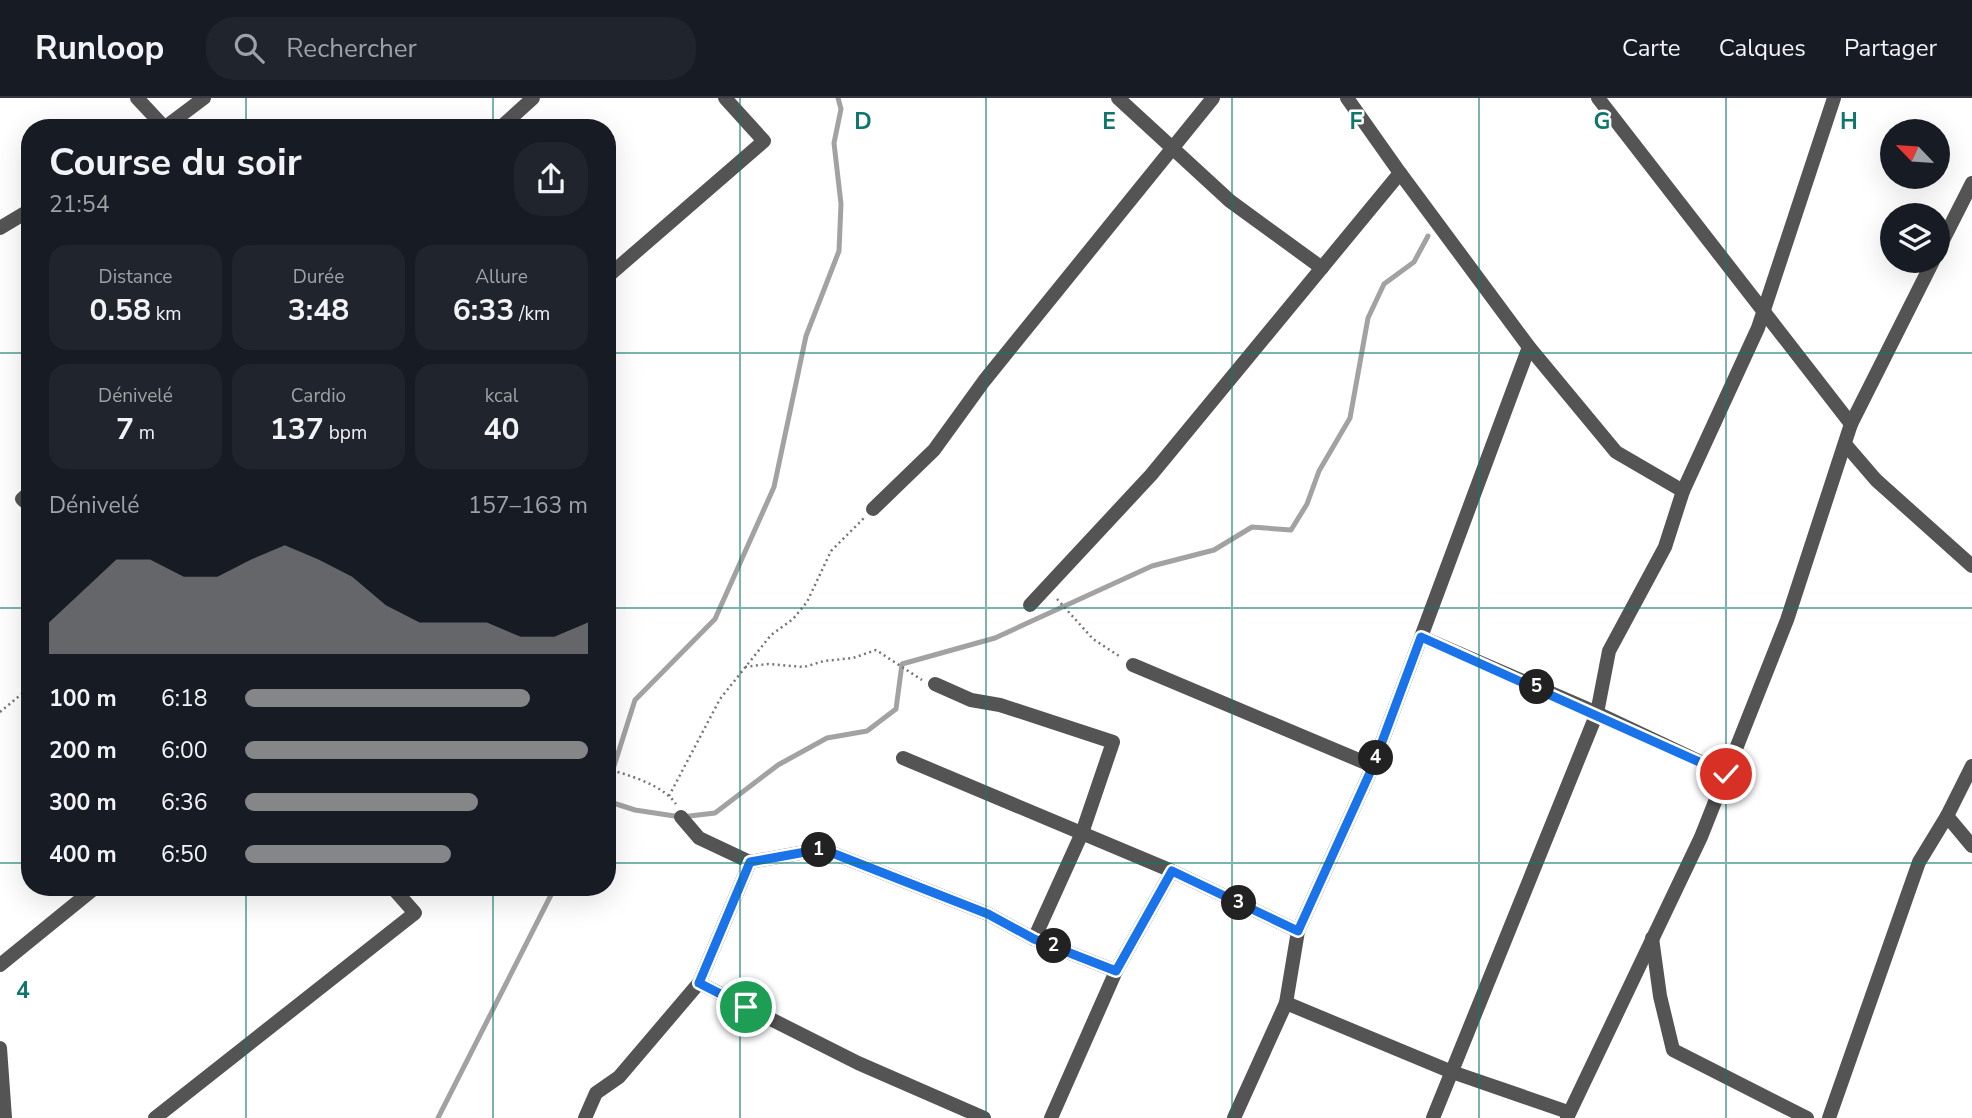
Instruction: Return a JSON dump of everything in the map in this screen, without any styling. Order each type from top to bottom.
[{"type":"street","points":[[137,98],[157,119]]},
{"type":"street","points":[[177,119],[204,98]]},
{"type":"street","points":[[510,119],[533,98]]},
{"type":"street","points":[[616,268],[764,141],[725,98]]},
{"type":"street","points":[[1118,98],[1230,201],[1322,268]]},
{"type":"street","points":[[873,509],[934,450],[984,381],[1213,98]]},
{"type":"street","points":[[1347,98],[1529,347],[1616,452],[1683,491]]},
{"type":"street","points":[[1598,98],[1851,424]]},
{"type":"street","points":[[1433,1118],[1597,713],[1609,651],[1665,547],[1683,491],[1763,309],[1834,98]]},
{"type":"street","points":[[1030,605],[1151,475],[1400,173]]},
{"type":"street","points":[[1950,226],[1972,183]]},
{"type":"street","points":[[0,228],[21,215]]},
{"type":"street","points":[[1286,1003],[1452,1072],[1567,1115],[1701,838],[1787,620],[1851,424],[1927,273]]},
{"type":"street","points":[[1234,1118],[1286,1003],[1298,931],[1373,766],[1529,347]]},
{"type":"street","points":[[1845,444],[1876,480],[1972,566]]},
{"type":"street","points":[[1421,637],[1597,713],[1726,774]]},
{"type":"street","points":[[1133,666],[1373,766]]},
{"type":"street","points":[[935,684],[971,700],[1000,705],[1112,742],[1082,833],[1034,939]]},
{"type":"street","points":[[903,758],[1172,871],[1298,931]]},
{"type":"street","points":[[1829,1118],[1919,862],[1947,816],[1972,766]]},
{"type":"street","points":[[1947,816],[1972,846]]},
{"type":"street","points":[[681,817],[699,838],[750,862],[822,849],[988,914],[1034,939],[1116,971]]},
{"type":"street","points":[[585,1118],[596,1093],[619,1077],[699,983],[750,862]]},
{"type":"street","points":[[1051,1118],[1116,971],[1172,871]]},
{"type":"street","points":[[0,965],[85,896]]},
{"type":"street","points":[[155,1118],[415,913],[400,896]]},
{"type":"street","points":[[1652,938],[1660,996],[1673,1050],[1807,1118]]},
{"type":"street","points":[[699,983],[858,1063],[984,1118]]},
{"type":"street","points":[[0,1048],[5,1118]]},
{"type":"path","points":[[616,771],[629,775],[669,796],[720,699],[771,635],[793,619],[807,601],[831,551],[873,509]]},
{"type":"path","points":[[1046,587],[1093,639],[1133,666]]},
{"type":"path","points":[[745,667],[768,664],[804,667],[824,661],[853,658],[876,650],[935,684]]},
{"type":"path","points":[[0,712],[21,694]]},
{"type":"waterway","points":[[616,760],[635,700],[715,619],[774,487],[806,336],[839,251],[841,204],[834,143],[841,109],[838,98]]},
{"type":"waterway","points":[[616,804],[635,810],[681,817],[715,813],[778,765],[827,738],[867,731],[896,709],[902,664],[995,638],[1152,566],[1214,550],[1252,527],[1291,530],[1307,504],[1319,471],[1350,418],[1368,318],[1384,284],[1414,262],[1428,236]]},
{"type":"waterway","points":[[438,1118],[550,896]]},
{"type":"route","points":[[746,1007],[699,983],[750,862],[822,849],[988,914],[1034,939],[1116,971],[1172,871],[1298,931],[1373,766],[1421,637],[1597,713],[1726,774]]}]
